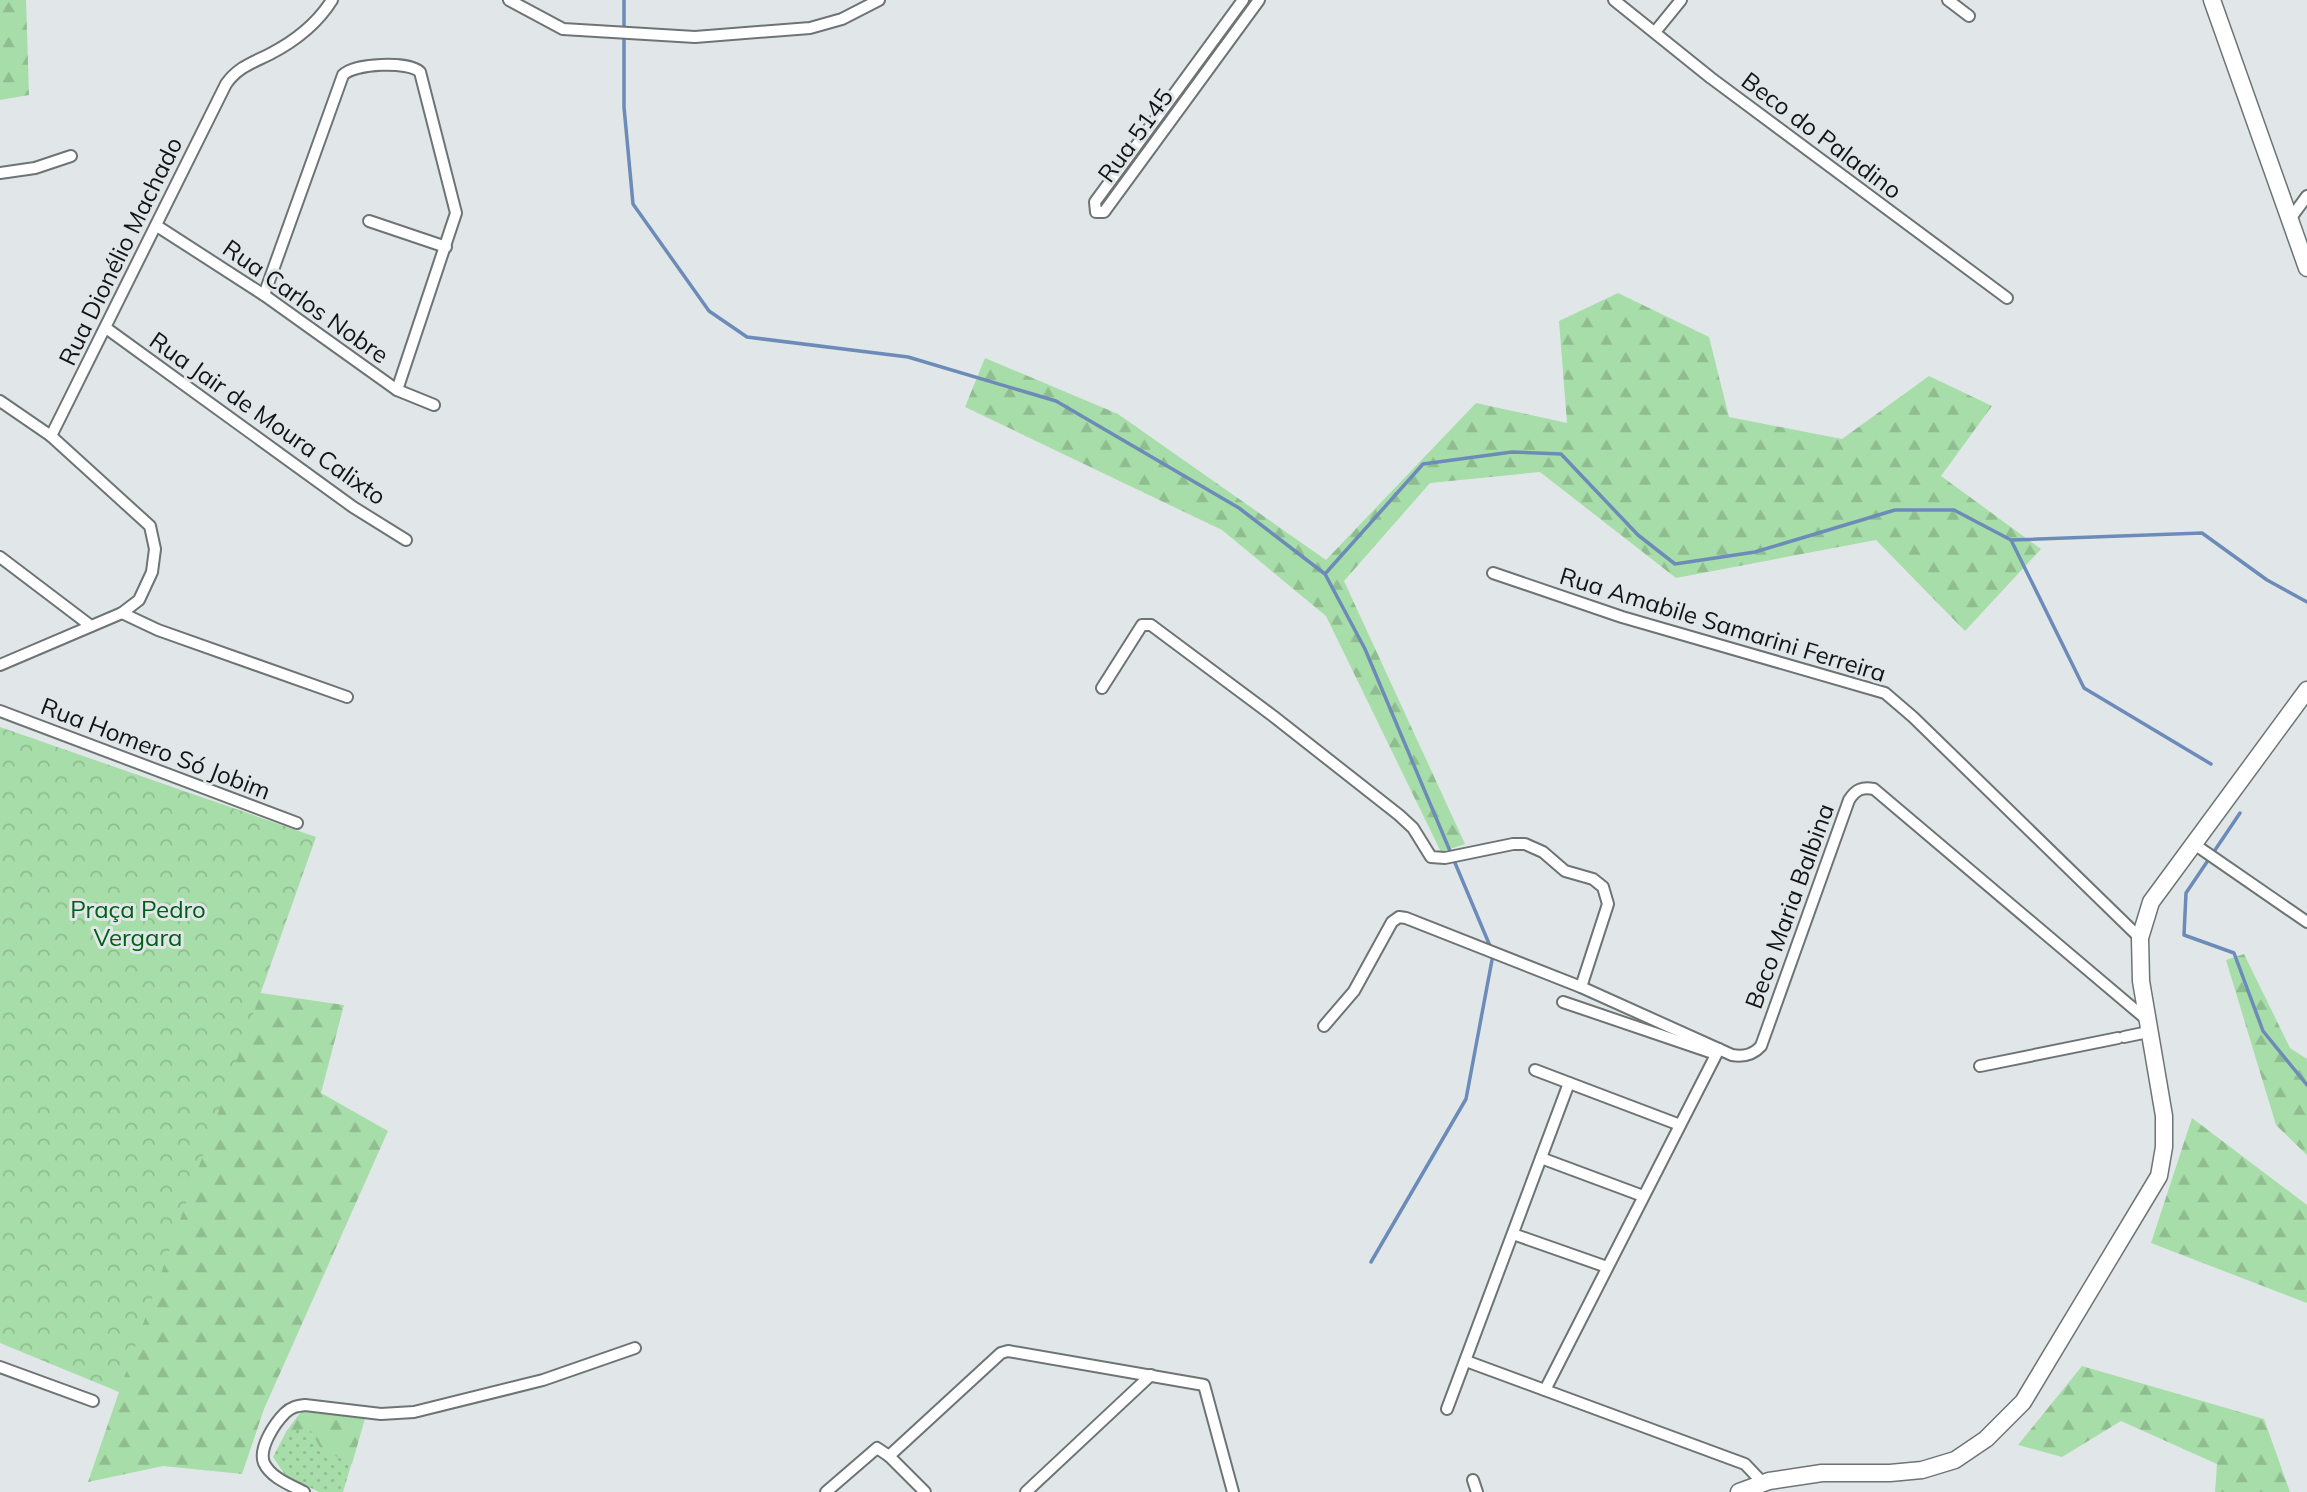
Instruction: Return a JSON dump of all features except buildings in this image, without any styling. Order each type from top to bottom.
[{"type":"main road","points":[[2212,0],[2307,268]]},
{"type":"main road","points":[[1739,1492],[1763,1483],[1822,1473],[1922,1470],[1955,1460],[1986,1439],[2023,1402],[2159,1176],[2164,1147],[2164,1116],[2141,981],[2140,938],[2151,902],[2307,690]]},
{"type":"street","name":"Rua Dionélio Machado","points":[[51,436],[226,84],[242,67],[306,31],[332,0]]},
{"type":"street","points":[[509,0],[563,29],[695,37],[810,28],[842,19],[879,0]]},
{"type":"street","name":"Rua 5145","points":[[1244,0],[1095,202],[1096,212],[1104,212],[1259,0]]},
{"type":"street","name":"Beco do Paladino","points":[[1614,0],[1711,78],[2007,298]]},
{"type":"street","points":[[1655,32],[1681,0]]},
{"type":"street","points":[[1948,0],[1969,16]]},
{"type":"street","points":[[1201,57],[1212,64]]},
{"type":"street","points":[[264,295],[344,75],[357,67],[414,66],[420,72],[456,213],[397,390]]},
{"type":"street","points":[[0,173],[36,168],[71,156]]},
{"type":"street","points":[[2290,219],[2307,196]]},
{"type":"street","points":[[369,222],[446,247]]},
{"type":"street","name":"Rua Carlos Nobre","points":[[157,226],[264,295],[397,390],[434,405]]},
{"type":"street","name":"Rua Jair de Moura Calixto","points":[[106,328],[353,507],[406,540]]},
{"type":"street","points":[[0,401],[51,436],[150,526],[155,549],[152,572],[139,600],[122,613],[0,665]]},
{"type":"street","points":[[0,557],[91,626]]},
{"type":"street","name":"Rua Amabile Samarini Ferreira","points":[[1493,573],[1622,617],[1885,693],[2140,938]]},
{"type":"street","points":[[122,613],[158,630],[347,697]]},
{"type":"street","points":[[1102,688],[1142,625],[1151,625],[1399,815],[1413,828],[1431,858],[1525,844],[1543,852],[1565,871],[1593,879],[1603,887],[1608,904],[1581,987]]},
{"type":"street","name":"Rua Homero Só Jobim","points":[[0,712],[298,823]]},
{"type":"street","name":"Beco Maria Balbina","points":[[1324,1026],[1354,991],[1392,922],[1399,917],[1581,987],[1717,1051],[1740,1056],[1756,1052],[1761,1046],[1849,800],[1861,788],[1874,789],[2147,1026]]},
{"type":"street","points":[[2194,844],[2307,922]]},
{"type":"street","points":[[1545,1390],[1717,1051],[1563,1002]]},
{"type":"street","points":[[1980,1066],[2121,1037],[2147,1026]]},
{"type":"street","points":[[1535,1070],[1680,1125]]},
{"type":"street","points":[[1447,1409],[1569,1083]]},
{"type":"street","points":[[1541,1158],[1643,1196]]},
{"type":"street","points":[[1513,1234],[1607,1268]]},
{"type":"street","points":[[304,1492],[277,1478],[264,1464],[266,1443],[283,1415],[293,1407],[305,1405],[381,1414],[414,1412],[543,1380],[635,1348]]},
{"type":"street","points":[[890,1456],[1005,1351],[1199,1383],[1205,1387],[1233,1492]]},
{"type":"street","points":[[1466,1361],[1745,1464],[1763,1483]]},
{"type":"street","points":[[0,1367],[93,1401]]},
{"type":"street","points":[[1026,1492],[1151,1375]]},
{"type":"street","points":[[827,1492],[874,1449],[879,1448],[925,1492]]},
{"type":"street","points":[[1473,1480],[1477,1492]]},
{"type":"green space","points":[[0,0],[26,0],[29,95],[0,100]]},
{"type":"green space","points":[[1618,293],[1709,337],[1729,417],[1842,439],[1929,376],[1992,406],[1941,476],[2041,549],[1965,631],[1876,540],[1676,578],[1540,472],[1430,483],[1344,581],[1465,844],[1441,852],[1326,616],[1222,530],[965,407],[985,358],[1118,414],[1326,560],[1476,403],[1567,423],[1559,321]]},
{"type":"green space","name":"Praça Pedro Vergara","points":[[0,727],[316,837],[119,1392],[0,1343]]},
{"type":"green space","points":[[2244,954],[2290,1048],[2307,1059],[2307,1155],[2276,1125],[2226,960]]},
{"type":"green space","points":[[261,993],[344,1005],[321,1093],[388,1131],[264,1409],[242,1474],[163,1466],[88,1482],[119,1392],[0,1298],[0,1147]]},
{"type":"green space","points":[[2192,1118],[2307,1205],[2307,1303],[2151,1243]]},
{"type":"green space","points":[[2082,1366],[2264,1419],[2290,1492],[2215,1492],[2217,1464],[2121,1421],[2062,1457],[2018,1445]]},
{"type":"green space","points":[[302,1411],[365,1418],[343,1492],[319,1492],[285,1475],[273,1457],[286,1432]]},
{"type":"green space","points":[[302,1411],[365,1418],[352,1464],[321,1449],[309,1428],[286,1432]]},
{"type":"waterway","points":[[624,0],[624,107],[633,204],[709,311],[747,337],[908,357],[1056,401],[1239,508],[1325,574],[1365,649],[1490,946]]},
{"type":"waterway","points":[[1325,574],[1423,464],[1512,452],[1561,454],[1638,535],[1675,564],[1755,552],[1895,510],[1954,510],[2011,540],[2084,688],[2211,764]]},
{"type":"waterway","points":[[2011,540],[2202,533],[2267,580],[2307,602]]},
{"type":"waterway","points":[[2240,813],[2186,893],[2184,935],[2234,953],[2263,1031],[2307,1085]]},
{"type":"waterway","points":[[1371,1262],[1466,1099],[1492,960]]}]
